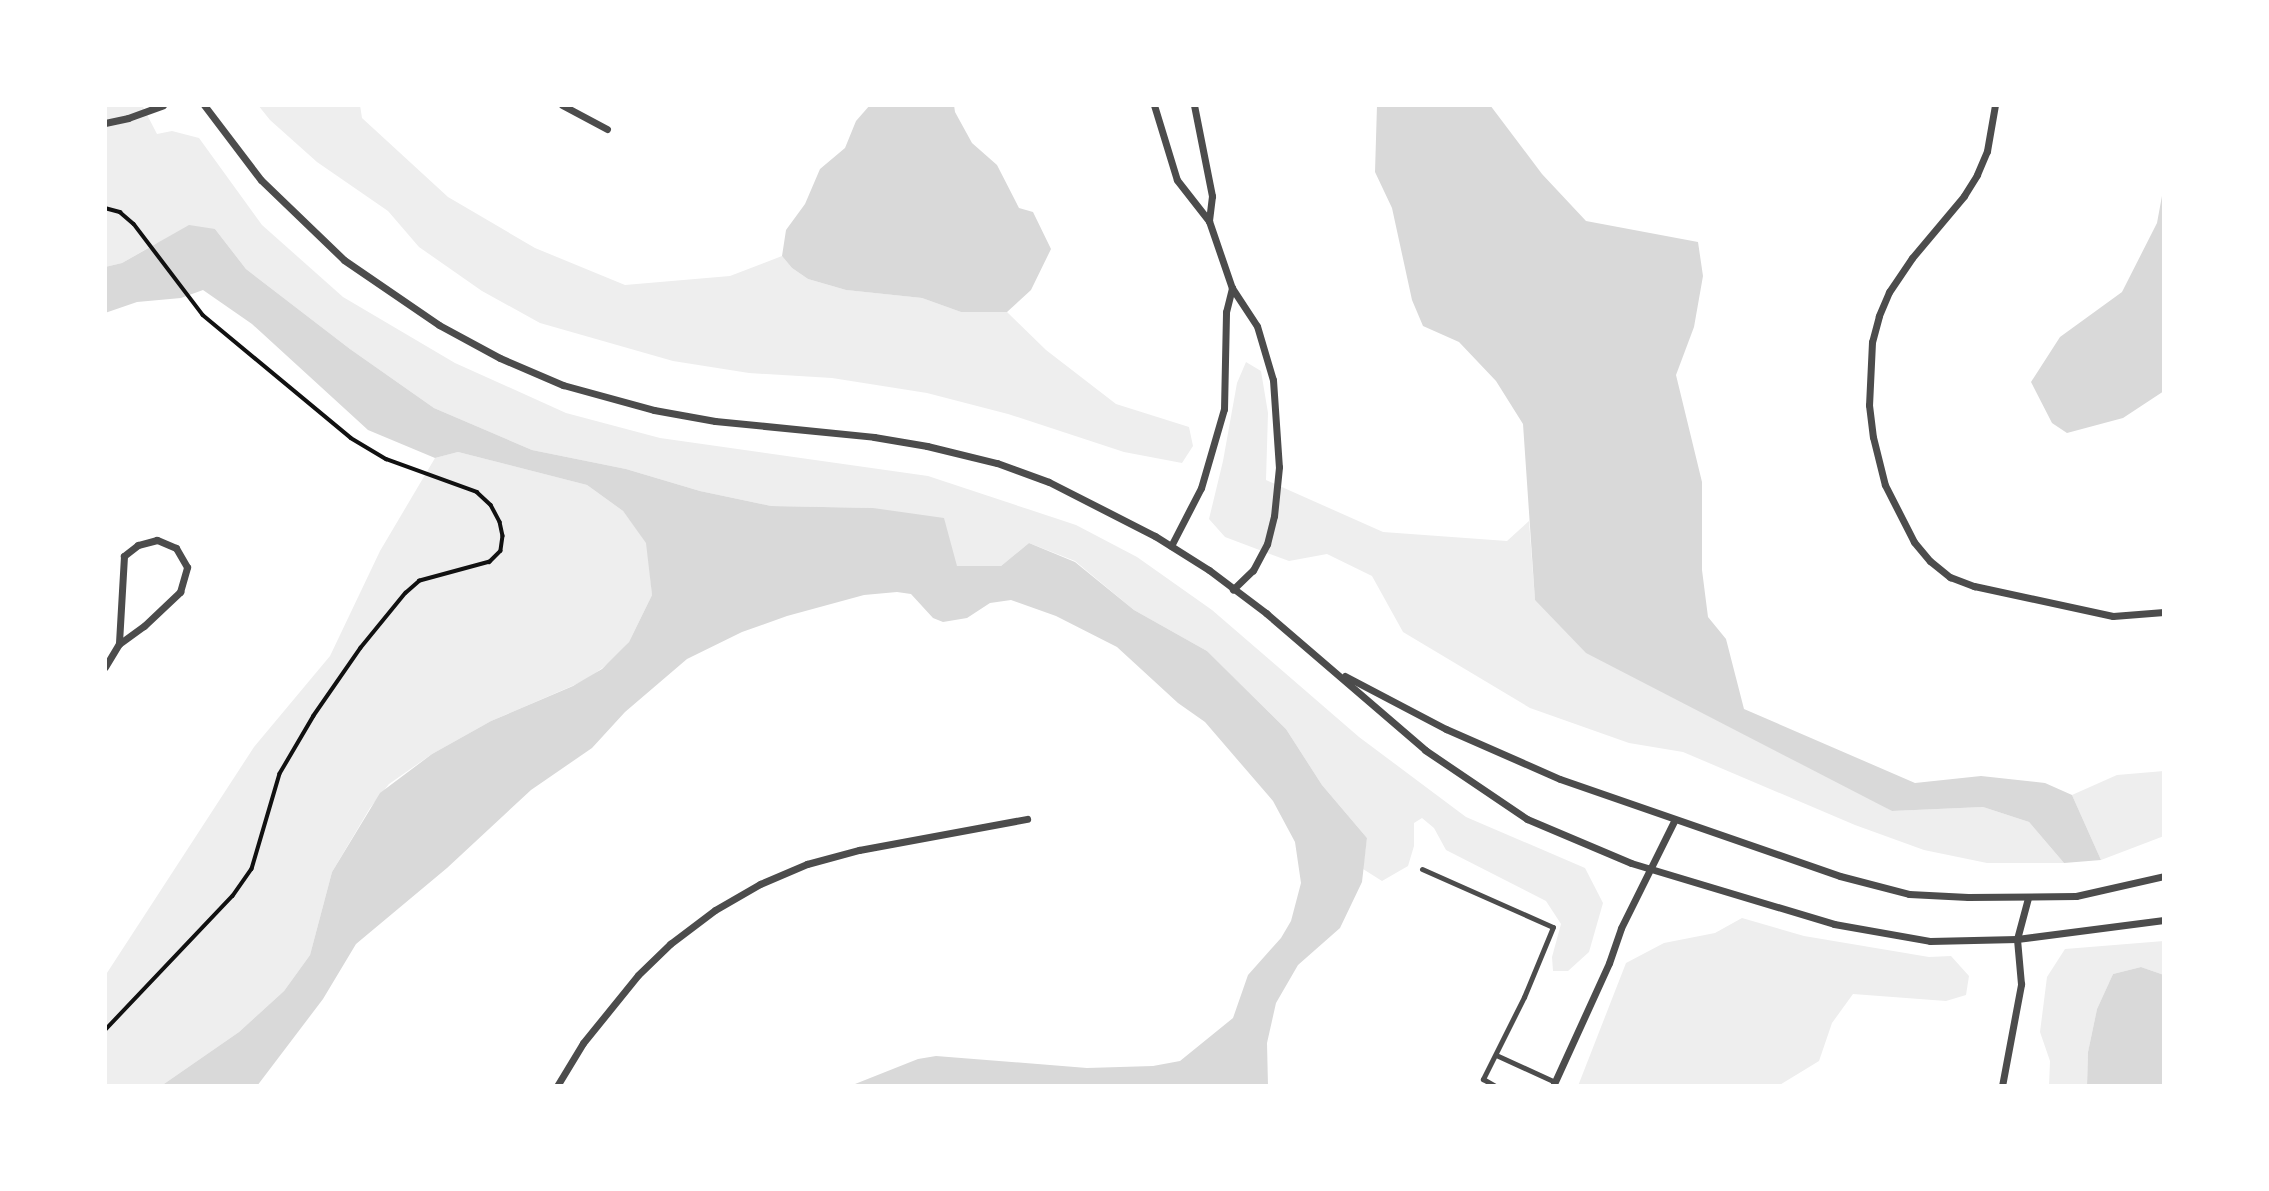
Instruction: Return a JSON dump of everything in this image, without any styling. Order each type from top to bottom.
[{"type":"street","points":[[105,123],[163,105]]},
{"type":"street","points":[[204,105],[261,180],[344,260],[439,325],[500,358],[563,385],[654,410],[715,421],[874,437],[927,446],[997,463],[1103,507],[1171,546],[1233,589],[1333,670],[1425,750],[1527,819],[1631,863],[1834,924],[1930,941],[2017,939],[2164,920]]},
{"type":"street","points":[[562,105],[607,129]]},
{"type":"street","points":[[1154,105],[1177,180],[1209,221],[1232,288],[1257,326],[1273,380],[1279,467],[1267,544],[1253,570],[1233,589]]},
{"type":"street","points":[[1195,105],[1212,196],[1209,221]]},
{"type":"street","points":[[1995,105],[1987,151],[1978,175],[1964,197],[1912,257],[1889,292],[1879,316],[1869,362],[1869,405],[1885,485],[1914,542],[1930,561],[1950,576],[1974,586],[2113,616],[2164,612]]},
{"type":"street","points":[[1171,546],[1201,488],[1224,409],[1226,312],[1232,288]]},
{"type":"street","points":[[105,667],[119,644],[144,626],[180,592],[187,568],[176,548],[157,540],[138,545],[124,556],[119,644]]},
{"type":"street","points":[[1333,670],[1499,754],[1674,821],[1840,876],[1909,894],[2028,898],[2076,896],[2164,876]]},
{"type":"street","points":[[557,1086],[583,1043],[638,975],[670,944],[715,909],[760,884],[807,864],[859,850],[1027,819]]},
{"type":"street","points":[[1554,1084],[1621,928],[1674,821]]},
{"type":"street","points":[[2003,1086],[2021,984],[2017,939],[2028,898]]},
{"type":"lane","points":[[1422,869],[1553,926],[1483,1079],[1495,1086]]},
{"type":"lane","points":[[1496,1055],[1554,1084]]},
{"type":"path","points":[[105,208],[120,212],[203,315],[351,438],[386,459],[477,492],[491,505],[500,522],[503,536],[501,551],[490,562],[420,581],[406,593],[361,648],[314,716],[280,774],[252,869],[233,896],[105,1031]]},
{"type":"shaded area","points":[[105,105],[142,105],[157,134],[172,131],[199,138],[262,225],[343,297],[455,363],[566,413],[660,438],[928,476],[1076,525],[1137,557],[1212,610],[1359,737],[1466,817],[1585,868],[1603,903],[1589,952],[1568,971],[1553,971],[1552,957],[1561,924],[1546,901],[1446,850],[1434,828],[1422,818],[1414,823],[1414,846],[1408,866],[1382,881],[1363,869],[1367,838],[1322,785],[1286,729],[1207,651],[1134,610],[1075,561],[1029,543],[1001,566],[957,566],[873,508],[771,506],[700,491],[626,469],[532,450],[434,408],[350,349],[246,269],[215,229],[155,244],[122,263],[105,267]]},
{"type":"shaded area","points":[[258,105],[360,105],[362,118],[448,197],[535,248],[625,285],[730,276],[782,256],[792,268],[808,279],[846,290],[922,298],[961,312],[1007,312],[1046,350],[1116,404],[1189,427],[1193,446],[1182,463],[1124,452],[1008,414],[927,393],[832,378],[749,373],[673,361],[540,323],[482,291],[419,247],[388,211],[317,162],[270,120]]},
{"type":"shaded area","points":[[870,105],[954,105],[972,143],[997,165],[1019,208],[1033,212],[1051,249],[1031,290],[1007,312],[961,312],[922,298],[846,290],[808,279],[792,268],[782,256],[786,230],[805,204],[820,169],[845,148],[856,121]]},
{"type":"shaded area","points":[[1377,105],[1490,105],[1542,174],[1586,221],[1698,242],[1703,276],[1694,327],[1676,375],[1702,482],[1702,570],[1708,617],[1726,639],[1744,709],[1915,783],[1981,776],[2045,783],[2072,795],[2101,860],[2064,863],[2029,822],[1983,807],[1892,811],[1586,653],[1535,600],[1523,424],[1496,381],[1459,342],[1423,326],[1412,300],[1392,208],[1375,172]]},
{"type":"shaded area","points":[[2164,185],[2164,391],[2123,418],[2067,433],[2052,423],[2031,382],[2060,337],[2122,292],[2157,223]]},
{"type":"shaded area","points":[[189,225],[215,229],[246,269],[350,349],[434,408],[532,450],[626,469],[700,491],[771,506],[873,508],[944,518],[957,566],[1001,566],[1029,543],[1075,562],[1134,610],[1207,651],[1286,729],[1322,785],[1367,838],[1362,882],[1340,928],[1298,965],[1276,1003],[1267,1043],[1268,1086],[850,1086],[918,1059],[936,1056],[1087,1068],[1153,1066],[1180,1061],[1233,1018],[1248,975],[1281,938],[1291,921],[1301,883],[1295,842],[1273,801],[1205,722],[1178,703],[1117,647],[1056,616],[1011,600],[990,603],[967,618],[943,622],[933,618],[911,594],[897,592],[864,595],[787,616],[742,632],[687,659],[625,712],[592,748],[531,790],[447,868],[356,944],[323,999],[257,1086],[161,1086],[239,1032],[284,991],[310,955],[332,872],[380,793],[432,754],[491,721],[573,686],[602,669],[629,642],[652,595],[646,543],[623,511],[587,485],[458,452],[435,458],[368,430],[252,324],[203,290],[181,298],[137,302],[105,313],[105,267],[122,263]]},
{"type":"shaded area","points":[[1246,362],[1261,371],[1268,413],[1266,480],[1383,532],[1507,541],[1529,521],[1535,600],[1892,811],[1983,807],[2029,822],[2064,863],[1987,863],[1924,850],[1855,825],[1683,752],[1629,743],[1530,708],[1403,632],[1372,576],[1327,554],[1289,561],[1225,537],[1209,519],[1237,383]]},
{"type":"shaded area","points":[[458,452],[587,485],[623,511],[647,543],[652,595],[629,642],[613,660],[586,680],[491,721],[432,754],[389,784],[370,808],[332,872],[310,955],[284,991],[239,1032],[161,1086],[105,1086],[105,976],[254,747],[330,656],[380,551],[435,458]]},
{"type":"shaded area","points":[[2164,771],[2164,836],[2101,860],[2072,795],[2117,775]]},
{"type":"shaded area","points":[[1742,918],[1804,936],[1929,957],[1951,956],[1969,976],[1966,995],[1946,1001],[1853,994],[1832,1023],[1819,1061],[1778,1086],[1578,1086],[1626,963],[1664,943],[1715,933]]},
{"type":"shaded area","points":[[2164,941],[2164,975],[2141,967],[2113,974],[2097,1009],[2088,1052],[2087,1086],[2049,1086],[2050,1061],[2040,1032],[2047,977],[2065,949]]},
{"type":"shaded area","points":[[2141,967],[2164,975],[2164,1086],[2087,1086],[2088,1052],[2097,1009],[2113,974]]}]
